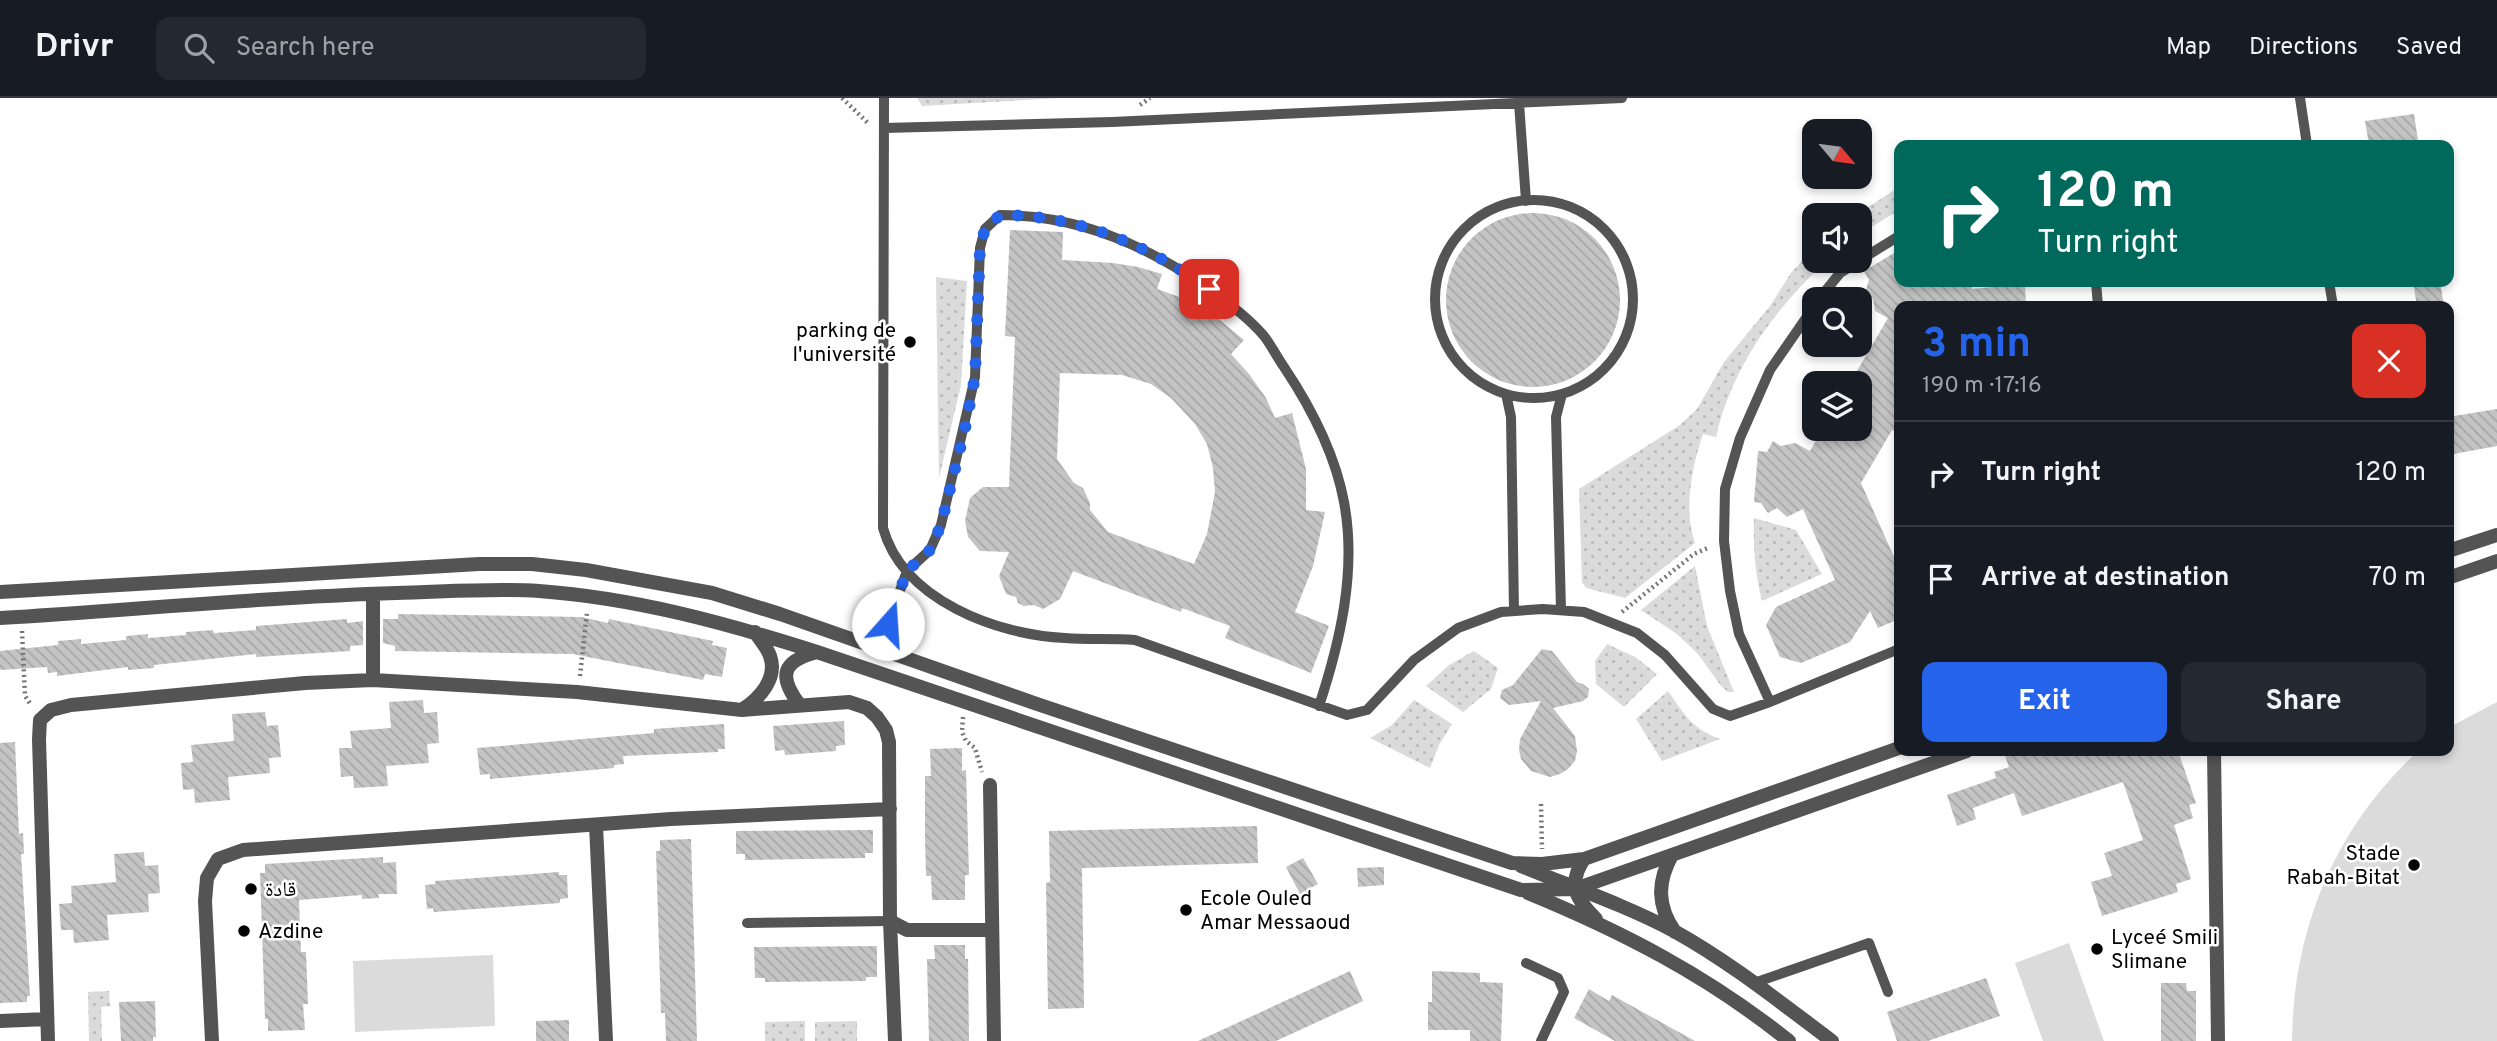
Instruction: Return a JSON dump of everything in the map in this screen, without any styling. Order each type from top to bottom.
[{"type":"street","points":[[2454,549],[2497,535]]},
{"type":"street","points":[[2454,576],[2497,561]]},
{"type":"street","points":[[0,592],[404,567],[532,565],[623,575],[712,593],[1512,863],[1630,909],[1676,933],[1754,983],[1823,1038]]},
{"type":"street","points":[[0,618],[373,594],[483,591],[538,591],[643,604],[755,632],[817,652],[1521,890],[1600,923],[1654,950],[1725,992],[1788,1041]]},
{"type":"street","points":[[373,594],[373,680]]},
{"type":"street","points":[[755,632],[770,654],[779,690],[799,704]]},
{"type":"street","points":[[772,707],[788,666],[802,656],[817,652]]},
{"type":"street","points":[[742,709],[762,693],[769,681],[773,665]]},
{"type":"street","points":[[784,675],[788,690],[799,704]]},
{"type":"street","points":[[48,1041],[40,720],[51,710],[71,705],[305,683],[373,680],[578,692],[742,709],[849,702],[867,708],[886,730],[889,742],[890,921],[895,1041]]},
{"type":"street","points":[[1512,863],[1542,864],[1584,859],[1894,750]]},
{"type":"street","points":[[1521,890],[1576,889],[1954,756]]},
{"type":"street","points":[[2214,756],[2218,1041]]},
{"type":"street","points":[[990,785],[995,1041]]},
{"type":"street","points":[[212,1041],[205,901],[207,878],[218,859],[243,850],[596,825],[890,809]]},
{"type":"street","points":[[596,825],[606,1041]]},
{"type":"street","points":[[1672,855],[1660,886],[1666,919],[1676,933]]},
{"type":"street","points":[[1584,859],[1576,875],[1576,889],[1580,902],[1600,923]]},
{"type":"street","points":[[890,921],[907,930],[992,930]]},
{"type":"street","points":[[0,1021],[47,1019]]},
{"type":"lane","points":[[884,98],[883,528],[888,547],[907,571],[930,591],[964,614],[998,627],[1064,638],[1106,637],[1135,640],[1348,715],[1367,710],[1414,660],[1458,628],[1501,612],[1561,610],[1584,612],[1611,621],[1637,633],[1665,655],[1713,709],[1730,716],[1894,651]]},
{"type":"lane","points":[[884,133],[1622,98]]},
{"type":"lane","points":[[2300,98],[2307,140]]},
{"type":"lane","points":[[1519,103],[1526,201]]},
{"type":"lane","points":[[1546,200],[1572,207],[1595,221],[1614,240],[1627,264],[1633,290],[1631,317],[1622,343],[1607,365],[1586,383],[1562,394],[1535,398],[1506,394],[1479,382],[1457,363],[1442,337],[1435,309],[1437,279],[1447,251],[1465,228],[1489,211],[1517,201],[1546,200]]},
{"type":"lane","points":[[865,644],[879,635],[888,624],[907,571],[930,550],[941,525],[975,377],[980,248],[985,229],[1000,215],[1024,215],[1077,224],[1151,251],[1225,300],[1263,335],[1307,402],[1334,461],[1344,504],[1347,544],[1348,578],[1342,618],[1334,659],[1319,706]]},
{"type":"lane","points":[[1872,253],[1894,239]]},
{"type":"lane","points":[[1829,287],[1840,273]]},
{"type":"lane","points":[[1770,702],[1739,634],[1730,591],[1724,541],[1726,489],[1740,438],[1770,370],[1802,324]]},
{"type":"lane","points":[[1506,394],[1511,417],[1514,611]]},
{"type":"lane","points":[[1561,610],[1556,417],[1562,394]]},
{"type":"lane","points":[[888,624],[889,635],[900,656]]},
{"type":"lane","points":[[747,923],[890,921]]},
{"type":"lane","points":[[1754,983],[1869,943],[1888,992]]},
{"type":"lane","points":[[1526,962],[1558,978],[1564,992],[1541,1041]]},
{"type":"path","points":[[842,98],[884,133]]},
{"type":"path","points":[[1611,621],[1694,554],[1724,541]]},
{"type":"path","points":[[578,692],[589,597]]},
{"type":"path","points":[[22,617],[25,696],[40,720]]},
{"type":"path","points":[[962,732],[966,741],[975,748],[990,785]]},
{"type":"path","points":[[1541,804],[1541,827]]},
{"type":"shaded area","points":[[917,98],[1060,98],[922,106]]},
{"type":"shaded area","points":[[1894,190],[1894,213],[1872,227],[1872,205]]},
{"type":"shaded area","points":[[1802,261],[1802,273],[1814,273],[1789,299],[1744,363],[1723,411],[1716,437],[1703,434],[1690,488],[1691,530],[1695,543],[1625,598],[1586,588],[1582,582],[1579,489],[1680,425],[1697,409],[1724,362],[1770,306]]},
{"type":"shaded area","points":[[936,277],[967,281],[961,385],[939,478]]},
{"type":"shaded area","points":[[1754,518],[1796,530],[1822,574],[1762,601],[1755,560]]},
{"type":"shaded area","points":[[1695,566],[1707,626],[1734,692],[1728,692],[1721,686],[1698,654],[1677,634],[1641,610]]},
{"type":"shaded area","points":[[1607,644],[1635,657],[1657,674],[1624,707],[1596,684],[1595,661]]},
{"type":"shaded area","points":[[1474,651],[1498,668],[1491,689],[1463,712],[1426,686],[1449,665]]},
{"type":"shaded area","points":[[1668,691],[1695,725],[1720,739],[1662,761],[1636,719]]},
{"type":"shaded area","points":[[1414,700],[1452,724],[1439,745],[1430,768],[1370,738],[1392,725]]},
{"type":"shaded area","name":"Stade Rabah-Bitat","points":[[2497,702],[2497,1041],[2292,1041],[2300,959],[2310,920],[2342,847],[2363,813],[2413,756],[2454,756],[2454,725]]},
{"type":"shaded area","points":[[2069,943],[2104,1041],[2043,1041],[2015,963]]},
{"type":"shaded area","points":[[493,955],[495,1026],[355,1032],[353,961]]},
{"type":"shaded area","points":[[109,991],[110,1006],[101,1007],[102,1041],[89,1041],[88,992]]},
{"type":"shaded area","points":[[805,1021],[805,1041],[765,1041],[765,1022]]},
{"type":"shaded area","points":[[857,1021],[857,1041],[815,1041],[815,1022]]},
{"type":"building","points":[[2414,114],[2418,140],[2368,140],[2365,121]]},
{"type":"building","points":[[1533,213],[1566,220],[1594,239],[1613,267],[1620,300],[1613,333],[1594,361],[1566,380],[1533,387],[1500,380],[1472,361],[1453,333],[1446,300],[1453,267],[1472,239],[1500,220]]},
{"type":"building","points":[[1010,230],[1063,232],[1062,260],[1113,263],[1162,274],[1157,289],[1188,300],[1216,317],[1244,340],[1231,354],[1266,398],[1275,418],[1292,413],[1306,469],[1306,510],[1325,512],[1313,566],[1295,612],[1329,626],[1311,673],[1225,638],[1230,626],[1182,608],[1181,612],[1073,571],[1060,599],[1043,609],[1034,605],[1024,606],[1018,603],[1016,597],[1006,594],[999,576],[1009,552],[980,551],[968,537],[965,521],[970,498],[983,487],[1009,487],[1015,337],[1005,336]],"holes":[[[1060,373],[1122,375],[1151,384],[1171,398],[1195,424],[1207,444],[1215,492],[1207,534],[1194,564],[1108,532],[1090,510],[1090,503],[1083,488],[1074,483],[1057,459]]]},
{"type":"building","points":[[1894,253],[1894,287],[2025,287],[2026,301],[1894,301],[1894,431],[1892,430],[1861,483],[1894,557],[1894,621],[1878,628],[1870,611],[1850,642],[1801,663],[1780,657],[1766,625],[1776,607],[1835,580],[1803,509],[1787,517],[1777,508],[1768,513],[1761,503],[1754,502],[1758,451],[1767,452],[1773,441],[1781,446],[1795,443],[1810,451],[1816,441],[1872,441],[1872,371],[1857,371],[1865,357],[1872,357],[1872,345],[1888,318],[1875,311],[1872,287],[1867,287],[1869,280],[1865,273],[1872,273],[1872,266]]},
{"type":"building","points":[[2414,287],[2441,287],[2443,301],[2416,301]]},
{"type":"building","points":[[2497,409],[2497,446],[2454,454],[2454,416]]},
{"type":"building","points":[[398,614],[581,617],[608,623],[609,619],[713,641],[712,645],[727,648],[722,677],[705,674],[703,680],[573,654],[395,651],[395,646],[383,643],[383,619],[398,619]]},
{"type":"building","points":[[347,619],[347,623],[363,621],[363,645],[350,646],[350,651],[256,657],[256,654],[154,665],[154,668],[128,670],[128,667],[57,676],[57,672],[48,673],[47,667],[0,670],[0,651],[58,645],[58,641],[81,639],[81,644],[126,640],[126,636],[148,634],[148,638],[213,630],[214,633],[256,630],[256,626]]},
{"type":"building","points":[[1542,649],[1552,651],[1577,682],[1589,689],[1588,697],[1583,701],[1553,708],[1575,736],[1577,751],[1575,761],[1568,769],[1550,777],[1531,771],[1521,759],[1519,750],[1520,739],[1541,701],[1509,705],[1500,698],[1502,690],[1513,685]]},
{"type":"building","points":[[423,700],[424,713],[437,712],[439,743],[427,744],[429,763],[386,766],[388,786],[354,788],[353,776],[341,777],[339,748],[352,748],[350,731],[391,728],[389,702]]},
{"type":"building","points":[[265,712],[267,726],[278,725],[281,757],[269,758],[270,773],[228,777],[230,800],[195,803],[194,789],[183,790],[181,763],[193,762],[191,745],[234,741],[232,714]]},
{"type":"building","points":[[844,721],[845,745],[836,746],[836,751],[785,755],[784,750],[775,751],[773,726]]},
{"type":"building","points":[[724,724],[725,749],[718,749],[718,752],[623,756],[624,764],[614,765],[614,768],[490,779],[490,774],[480,775],[477,748],[654,733],[654,729]]},
{"type":"building","points":[[15,742],[19,834],[23,833],[24,854],[21,854],[30,996],[27,996],[27,1002],[0,1003],[0,743]]},
{"type":"building","points":[[962,748],[962,771],[966,770],[969,875],[965,875],[965,900],[932,900],[931,876],[926,876],[925,839],[925,776],[931,776],[930,749]]},
{"type":"building","points":[[2005,756],[2180,756],[2196,803],[2189,805],[2193,818],[2174,825],[2191,879],[2176,884],[2178,892],[2102,916],[2091,882],[2112,876],[2104,853],[2143,840],[2123,782],[2022,816],[2014,793],[1973,808],[1976,819],[1957,826],[1947,795],[1996,778],[1994,772],[2009,767]]},
{"type":"building","points":[[1257,826],[1258,863],[1082,868],[1084,1008],[1048,1009],[1046,883],[1050,882],[1049,831]]},
{"type":"building","points":[[873,830],[873,853],[865,853],[865,858],[745,860],[745,854],[736,854],[736,831]]},
{"type":"building","points":[[691,839],[697,1041],[666,1041],[665,1013],[661,1013],[656,851],[660,851],[660,840]]},
{"type":"building","points":[[144,852],[145,866],[158,865],[160,893],[148,894],[149,912],[107,915],[109,940],[74,943],[73,930],[61,930],[59,904],[72,903],[71,886],[116,882],[114,854]]},
{"type":"building","points":[[383,857],[383,863],[396,862],[397,894],[378,894],[379,898],[362,899],[362,895],[299,900],[301,952],[306,952],[308,1004],[303,1004],[305,1030],[268,1031],[268,1019],[265,1019],[260,873],[265,873],[265,864]]},
{"type":"building","points":[[1303,858],[1318,884],[1300,894],[1286,867]]},
{"type":"building","points":[[1384,867],[1384,885],[1358,887],[1357,868]]},
{"type":"building","points":[[559,872],[559,875],[567,875],[568,898],[560,899],[560,903],[434,912],[433,908],[427,909],[425,885],[435,884],[435,881]]},
{"type":"building","points":[[934,945],[965,945],[965,959],[968,959],[969,1041],[929,1041],[927,959],[935,959]]},
{"type":"building","points":[[877,946],[877,977],[866,977],[866,981],[765,982],[765,978],[755,978],[754,947]]},
{"type":"building","points":[[1350,971],[1363,1001],[1276,1041],[1198,1041]]},
{"type":"building","points":[[1432,971],[1480,973],[1480,982],[1503,983],[1501,1041],[1470,1041],[1470,1030],[1428,1030]]},
{"type":"building","points":[[1986,978],[2000,1016],[1928,1041],[1897,1041],[1887,1012]]},
{"type":"building","points":[[2161,983],[2186,983],[2187,991],[2196,991],[2196,1041],[2161,1041]]},
{"type":"building","points":[[1589,989],[1609,1001],[1612,995],[1695,1041],[1615,1041],[1574,1018]]},
{"type":"building","points":[[155,1001],[156,1037],[153,1037],[153,1041],[121,1041],[119,1002]]},
{"type":"building","points":[[569,1020],[569,1041],[536,1041],[536,1021]]},
{"type":"place","name":"parking de l'université","points":[[910,342]]},
{"type":"place","name":"Stade Rabah-Bitat","points":[[2414,865]]},
{"type":"place","name":"قادة","points":[[251,889]]},
{"type":"place","name":"Ecole Ouled Amar Messaoud","points":[[1186,910]]},
{"type":"place","name":"Azdine","points":[[244,931]]},
{"type":"place","name":"Lyceé Smili Slimane","points":[[2097,949]]},
{"type":"route","points":[[888,624],[907,571],[930,550],[941,525],[965,429],[975,377],[980,248],[985,229],[1000,215],[1024,215],[1077,224],[1151,251],[1209,289]]}]
